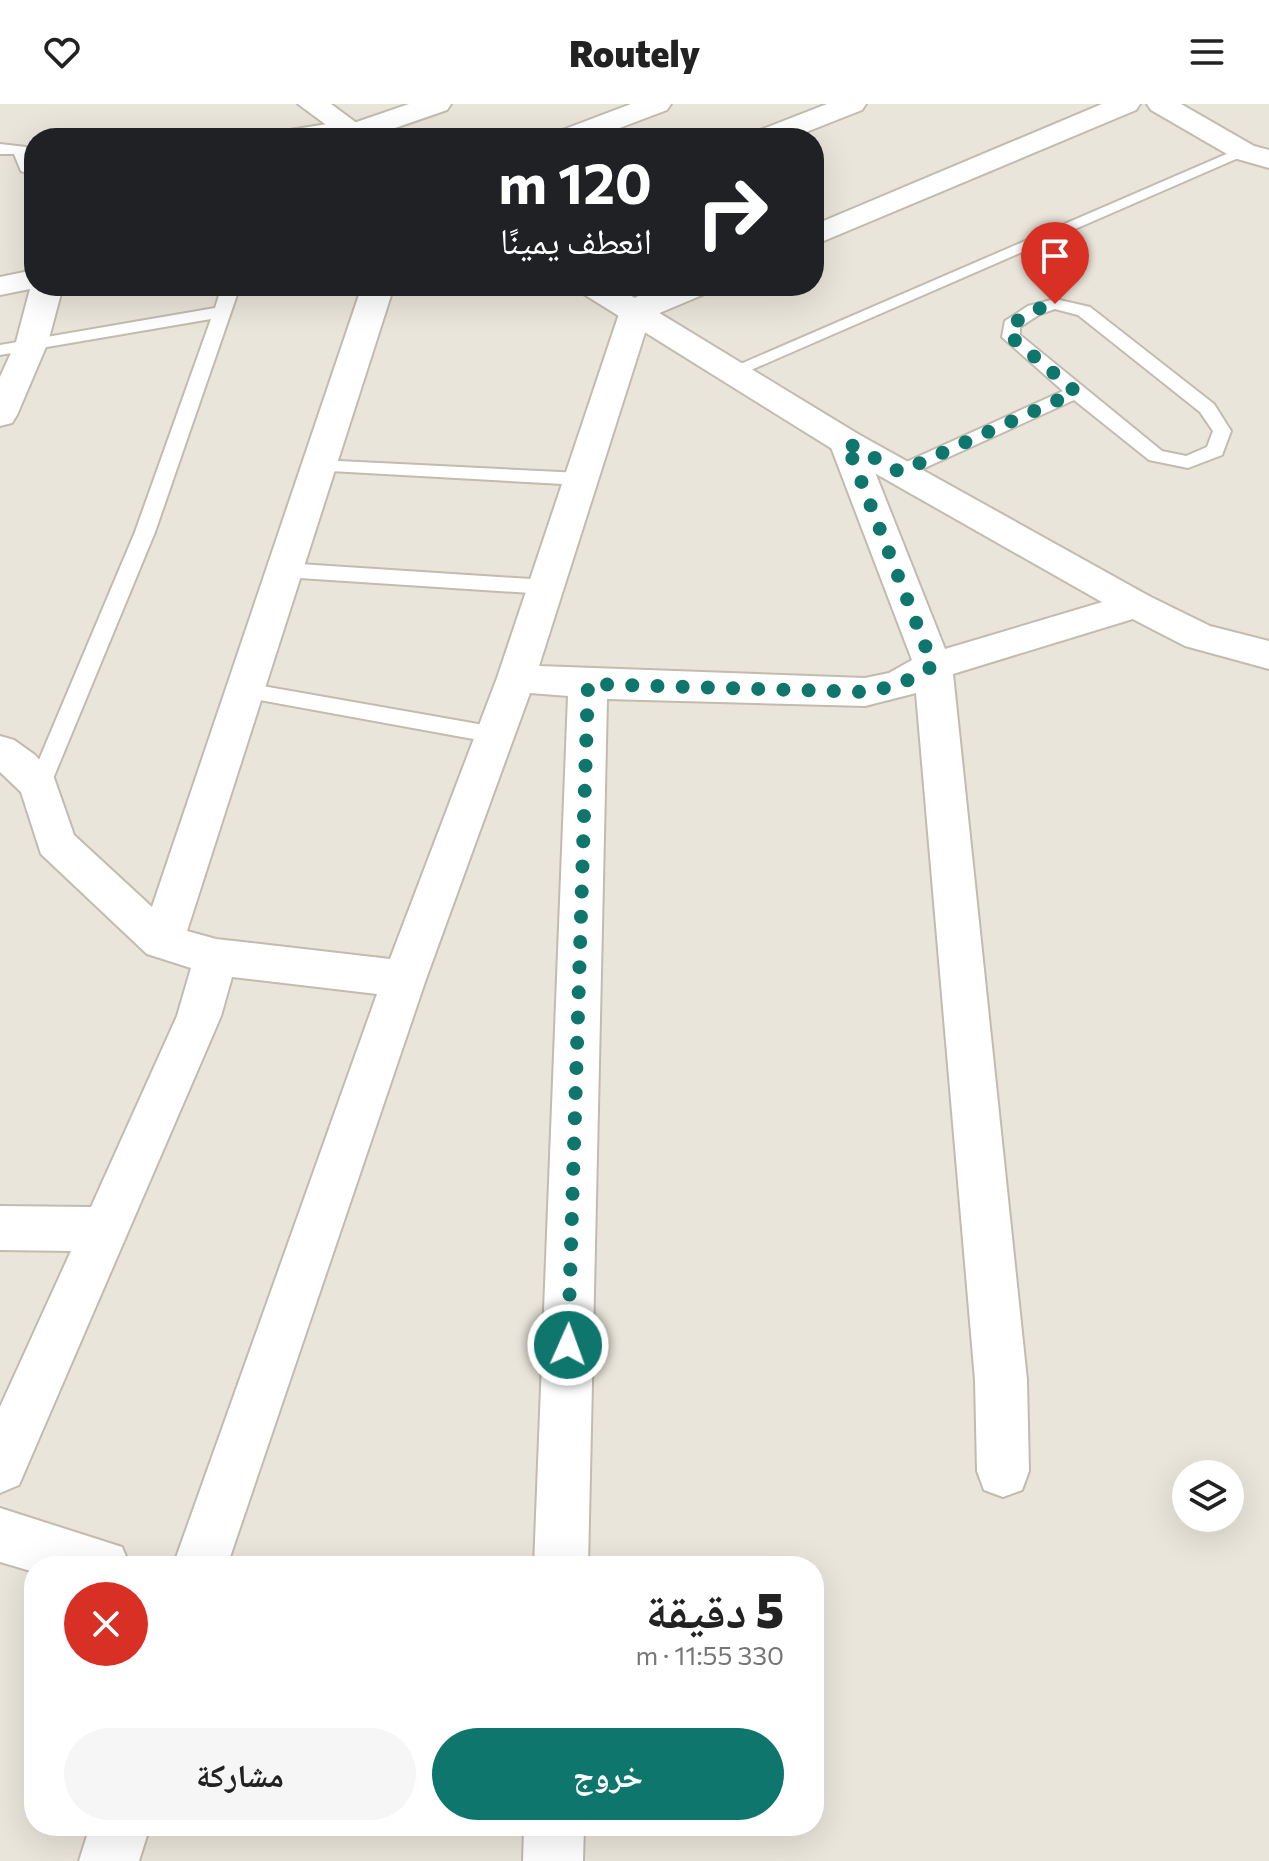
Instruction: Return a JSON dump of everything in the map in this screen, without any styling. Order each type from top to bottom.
[{"type":"street","points":[[312,104],[349,128]]},
{"type":"street","points":[[367,128],[437,104]]},
{"type":"street","points":[[593,128],[657,104]]},
{"type":"street","points":[[791,128],[852,104]]},
{"type":"street","points":[[824,232],[1126,104]]},
{"type":"street","points":[[1161,104],[1261,151]]},
{"type":"street","points":[[0,286],[24,281]]},
{"type":"street","points":[[0,415],[32,342],[44,296]]},
{"type":"street","points":[[162,942],[375,296]]},
{"type":"street","points":[[610,296],[846,442],[1136,605],[1198,636],[1269,655]]},
{"type":"street","points":[[203,1556],[404,979],[516,678],[636,311],[672,296]]},
{"type":"street","points":[[846,442],[933,666],[1001,1380],[1003,1471]]},
{"type":"street","points":[[516,678],[588,684],[865,692],[899,685],[933,666],[1136,605]]},
{"type":"street","points":[[561,1556],[588,684]]},
{"type":"street","points":[[0,751],[21,766],[39,786],[56,843],[162,942],[216,957],[404,979]]},
{"type":"street","points":[[0,1467],[199,1016],[216,957]]},
{"type":"street","points":[[0,1228],[105,1229]]},
{"type":"street","points":[[0,1535],[70,1556]]},
{"type":"street","points":[[109,1861],[117,1836]]},
{"type":"street","points":[[553,1861],[554,1836]]},
{"type":"lane","points":[[0,149],[20,150],[24,160]]},
{"type":"lane","points":[[731,372],[1261,151]]},
{"type":"lane","points":[[39,786],[145,532],[228,296]]},
{"type":"lane","points":[[1055,304],[1084,311],[1207,408],[1222,431],[1215,451],[1188,462],[1156,456],[1076,392],[1011,337],[1011,325],[1034,310],[1055,304]]},
{"type":"lane","points":[[0,350],[32,342],[222,312]]},
{"type":"lane","points":[[900,472],[1076,392]]},
{"type":"lane","points":[[319,466],[581,479]]},
{"type":"lane","points":[[284,570],[546,587]]},
{"type":"lane","points":[[245,691],[495,735]]},
{"type":"shaded area","points":[[0,104],[1269,104],[1269,1861],[0,1861]]},
{"type":"route","points":[[568,1345],[588,684],[865,692],[899,685],[933,666],[846,442],[900,472],[1076,392],[1011,337],[1011,325],[1034,310],[1055,304]]}]
